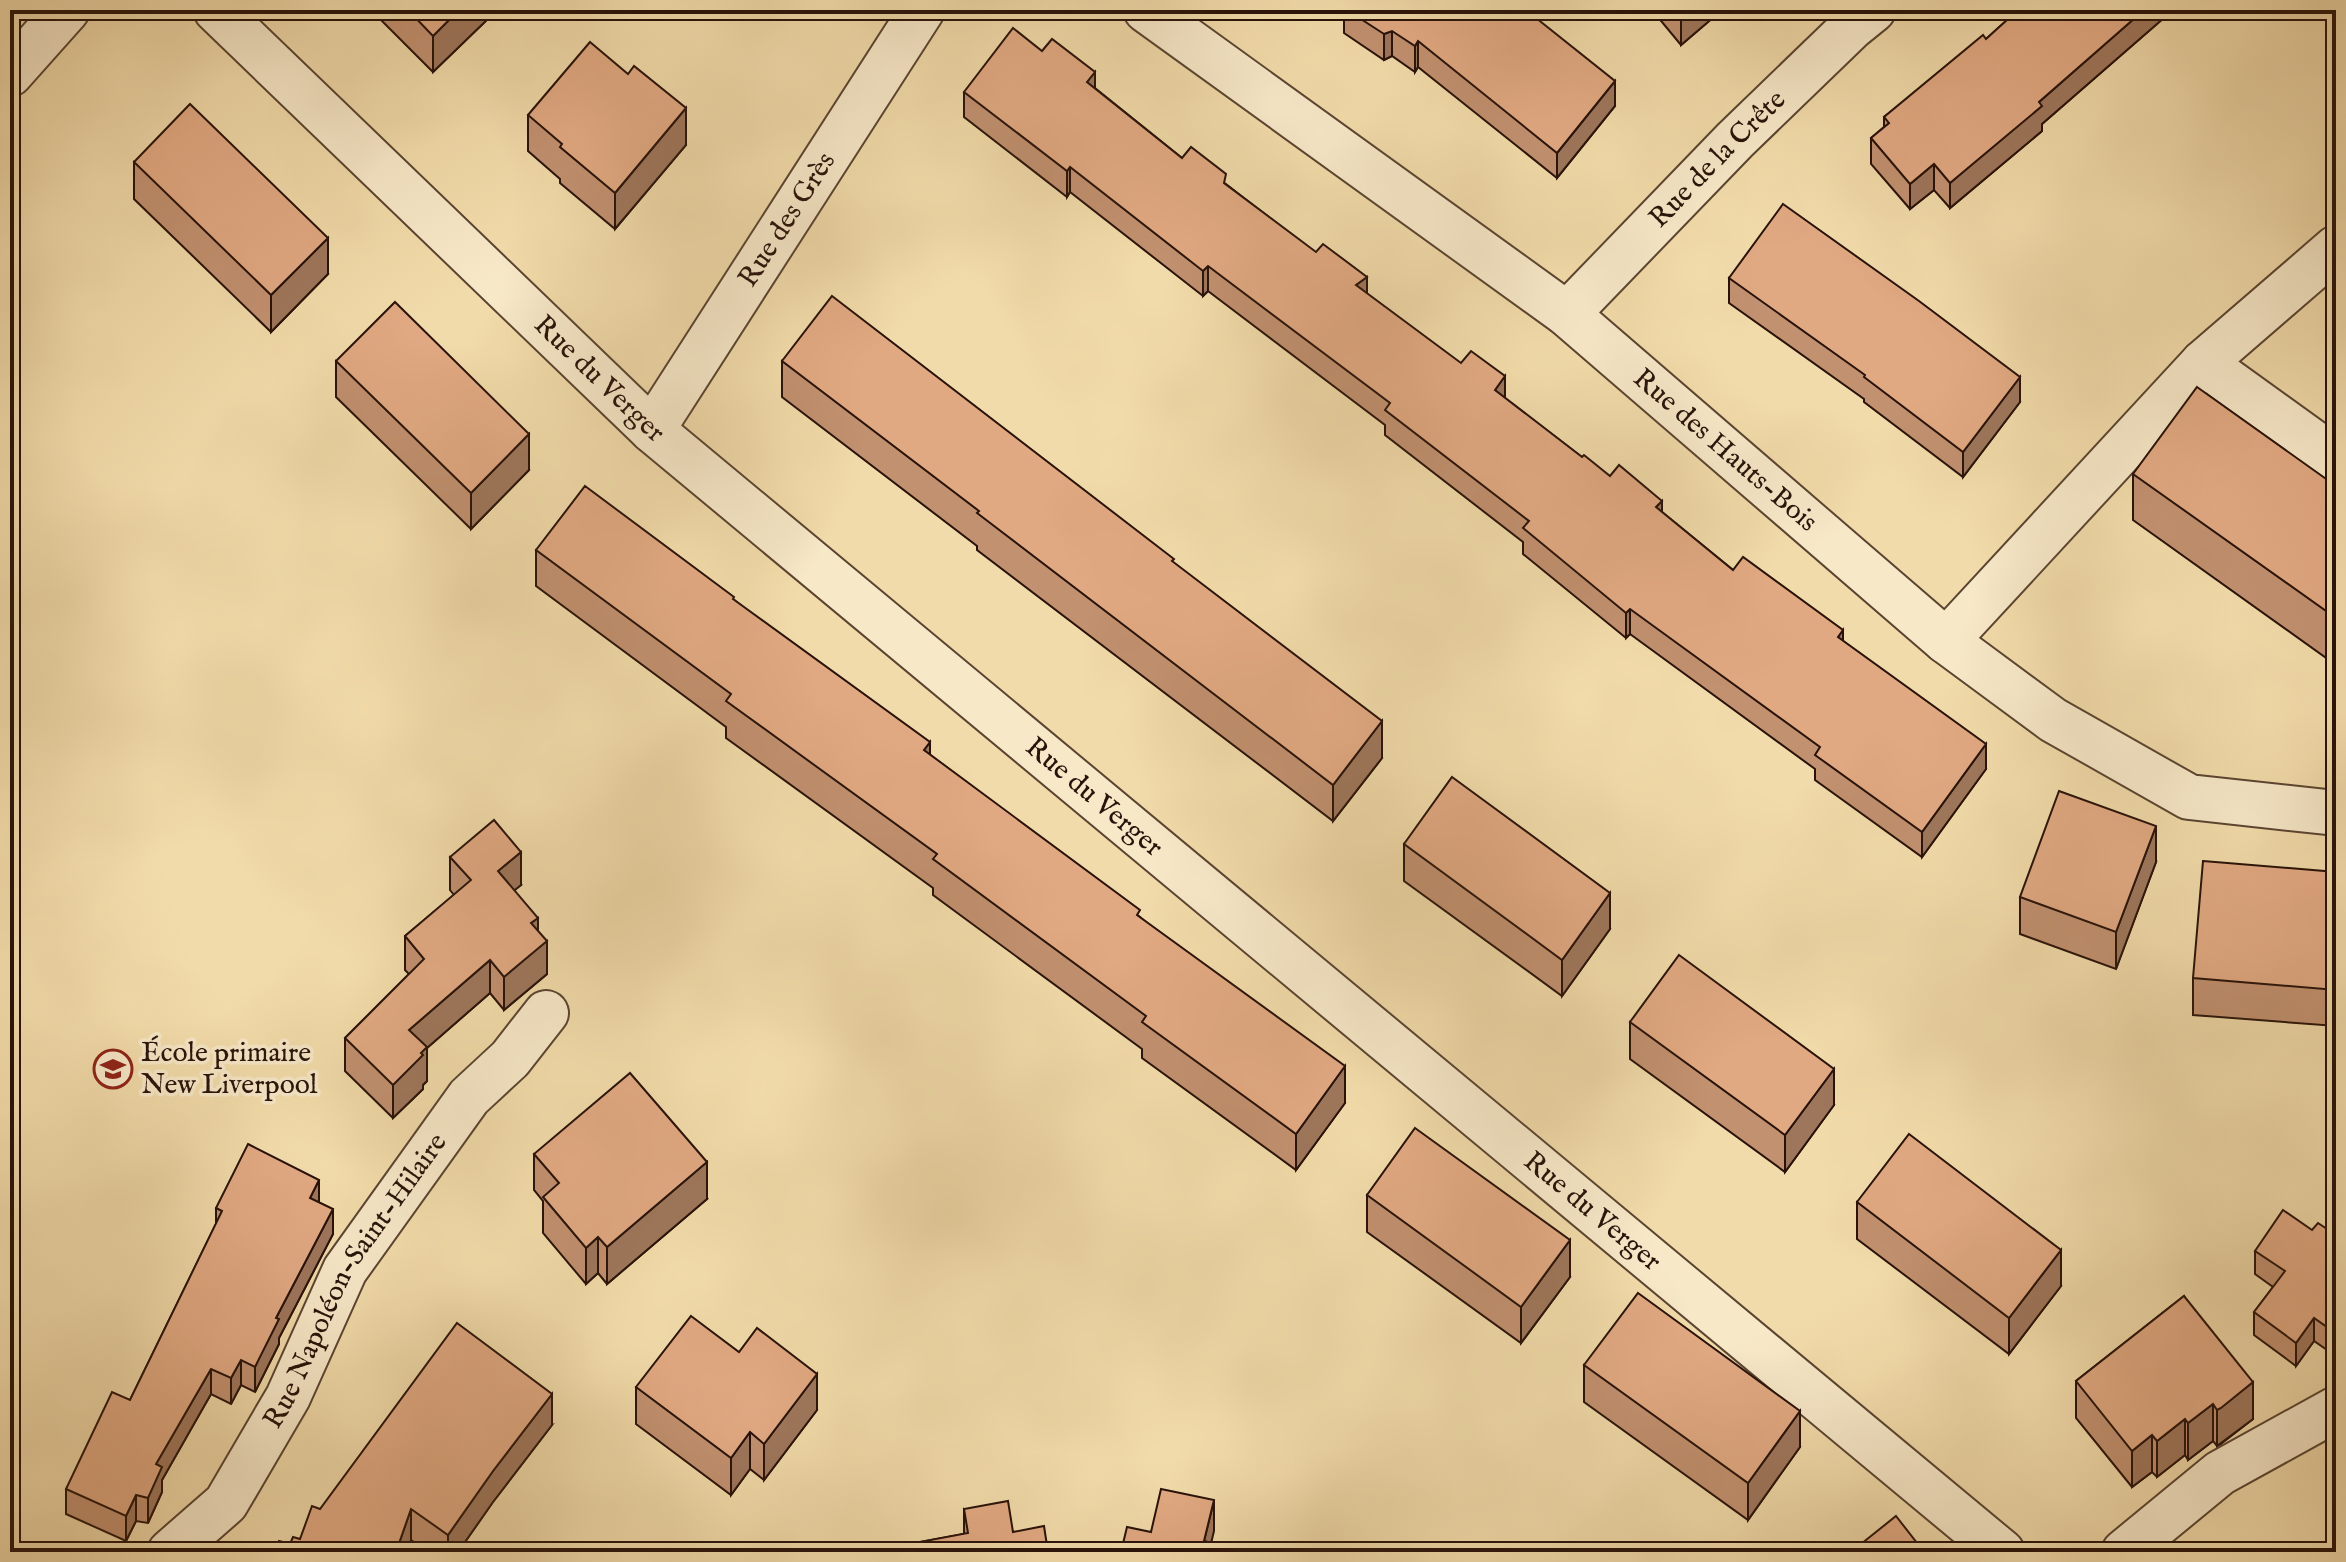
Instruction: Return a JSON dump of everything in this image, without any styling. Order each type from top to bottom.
[{"type":"street","points":[[10,74],[67,10]]},
{"type":"street","name":"Rue du Verger","points":[[216,10],[652,430],[2002,1552]]},
{"type":"street","name":"Rue des Grès","points":[[652,430],[922,10]]},
{"type":"street","name":"Rue des Hauts-Bois","points":[[1146,10],[1567,314],[1946,641],[2053,720],[2189,797],[2336,813]]},
{"type":"street","name":"Rue de la Crête","points":[[1567,314],[1735,140],[1873,10]]},
{"type":"street","points":[[1946,641],[2203,363],[2336,248]]},
{"type":"street","points":[[2203,363],[2336,459]]},
{"type":"street","name":"Rue Napoléon-Saint-Hilaire","points":[[170,1552],[226,1503],[288,1397],[345,1270],[469,1097],[510,1059],[546,1013]]},
{"type":"street","points":[[2124,1552],[2220,1473],[2336,1409]]},
{"type":"building","points":[[408,10],[459,10],[433,36]]},
{"type":"building","points":[[1347,10],[1526,10],[1615,81],[1557,153],[1418,41],[1415,46],[1392,31],[1384,34]]},
{"type":"building","points":[[1673,10],[1692,10],[1681,19]]},
{"type":"building","points":[[2018,10],[2144,10],[2039,102],[2042,106],[1950,183],[1934,164],[1910,184],[1871,138],[1889,123],[1884,117],[1983,35],[1986,39]]},
{"type":"building","points":[[1013,28],[1042,51],[1052,39],[1095,72],[1087,82],[1182,158],[1191,147],[1226,174],[1224,183],[1316,252],[1323,244],[1367,277],[1356,285],[1461,363],[1471,351],[1505,376],[1495,390],[1582,457],[1584,455],[1610,476],[1619,465],[1662,501],[1656,507],[1733,570],[1743,557],[1843,630],[1838,637],[1986,744],[1922,832],[1815,755],[1820,747],[1630,609],[1626,613],[1523,528],[1529,521],[1385,410],[1390,403],[1208,266],[1203,271],[1070,167],[1067,171],[964,92]]},
{"type":"building","points":[[590,42],[628,74],[634,66],[686,108],[615,193],[560,147],[562,144],[528,115]]},
{"type":"building","points":[[190,104],[328,238],[271,295],[134,162]]},
{"type":"building","points":[[1783,204],[2020,377],[1963,452],[1865,375],[1729,278]]},
{"type":"building","points":[[832,296],[1382,721],[1333,785],[782,361]]},
{"type":"building","points":[[395,302],[529,434],[471,493],[336,361]]},
{"type":"building","points":[[2197,387],[2336,486],[2336,618],[2133,474]]},
{"type":"building","points":[[585,486],[733,599],[930,742],[924,750],[1140,910],[1137,915],[1345,1066],[1296,1134],[1142,1022],[1146,1016],[933,859],[937,854],[726,701],[731,694],[536,550]]},
{"type":"building","points":[[1452,777],[1610,893],[1562,960],[1404,844]]},
{"type":"building","points":[[2059,791],[2156,826],[2116,932],[2020,897]]},
{"type":"building","points":[[494,820],[521,852],[498,871],[538,918],[531,923],[547,941],[504,977],[490,960],[409,1030],[427,1047],[393,1085],[345,1038],[424,959],[405,936],[471,880],[450,857]]},
{"type":"building","points":[[2203,861],[2336,872],[2336,990],[2193,978]]},
{"type":"building","points":[[1679,955],[1834,1069],[1785,1135],[1630,1022]]},
{"type":"building","points":[[630,1073],[707,1162],[607,1247],[598,1237],[586,1248],[543,1197],[559,1183],[534,1154]]},
{"type":"building","points":[[1415,1128],[1570,1240],[1521,1307],[1367,1195]]},
{"type":"building","points":[[1909,1134],[2061,1250],[2009,1318],[1857,1202]]},
{"type":"building","points":[[248,1144],[319,1180],[310,1198],[333,1209],[276,1318],[279,1319],[255,1367],[241,1360],[231,1378],[211,1369],[156,1464],[162,1467],[148,1498],[136,1495],[126,1516],[66,1489],[112,1392],[130,1400],[222,1211],[216,1208]]},
{"type":"building","points":[[2283,1210],[2312,1230],[2318,1223],[2336,1235],[2336,1314],[2327,1327],[2314,1318],[2296,1343],[2254,1312],[2285,1271],[2255,1251]]},
{"type":"building","points":[[1638,1293],[1800,1411],[1748,1483],[1584,1365]]},
{"type":"building","points":[[2184,1296],[2253,1382],[2221,1408],[2217,1410],[2213,1404],[2188,1423],[2185,1419],[2157,1441],[2152,1435],[2132,1451],[2076,1381]]},
{"type":"building","points":[[691,1316],[739,1352],[757,1328],[817,1374],[764,1444],[750,1432],[731,1458],[636,1387]]},
{"type":"building","points":[[457,1323],[552,1394],[448,1535],[411,1509],[396,1552],[275,1552],[279,1541],[290,1544],[293,1537],[300,1539],[312,1506],[320,1509]]},
{"type":"building","points":[[1161,1489],[1214,1500],[1204,1541],[1251,1552],[1121,1552],[1127,1527],[1151,1532]]},
{"type":"building","points":[[1008,1501],[1013,1532],[1044,1526],[1048,1552],[910,1552],[909,1544],[968,1533],[964,1509]]},
{"type":"building","points":[[1896,1516],[1924,1552],[1851,1552]]},
{"type":"place","name":"École primaire New Liverpool","points":[[113,1069]]}]
